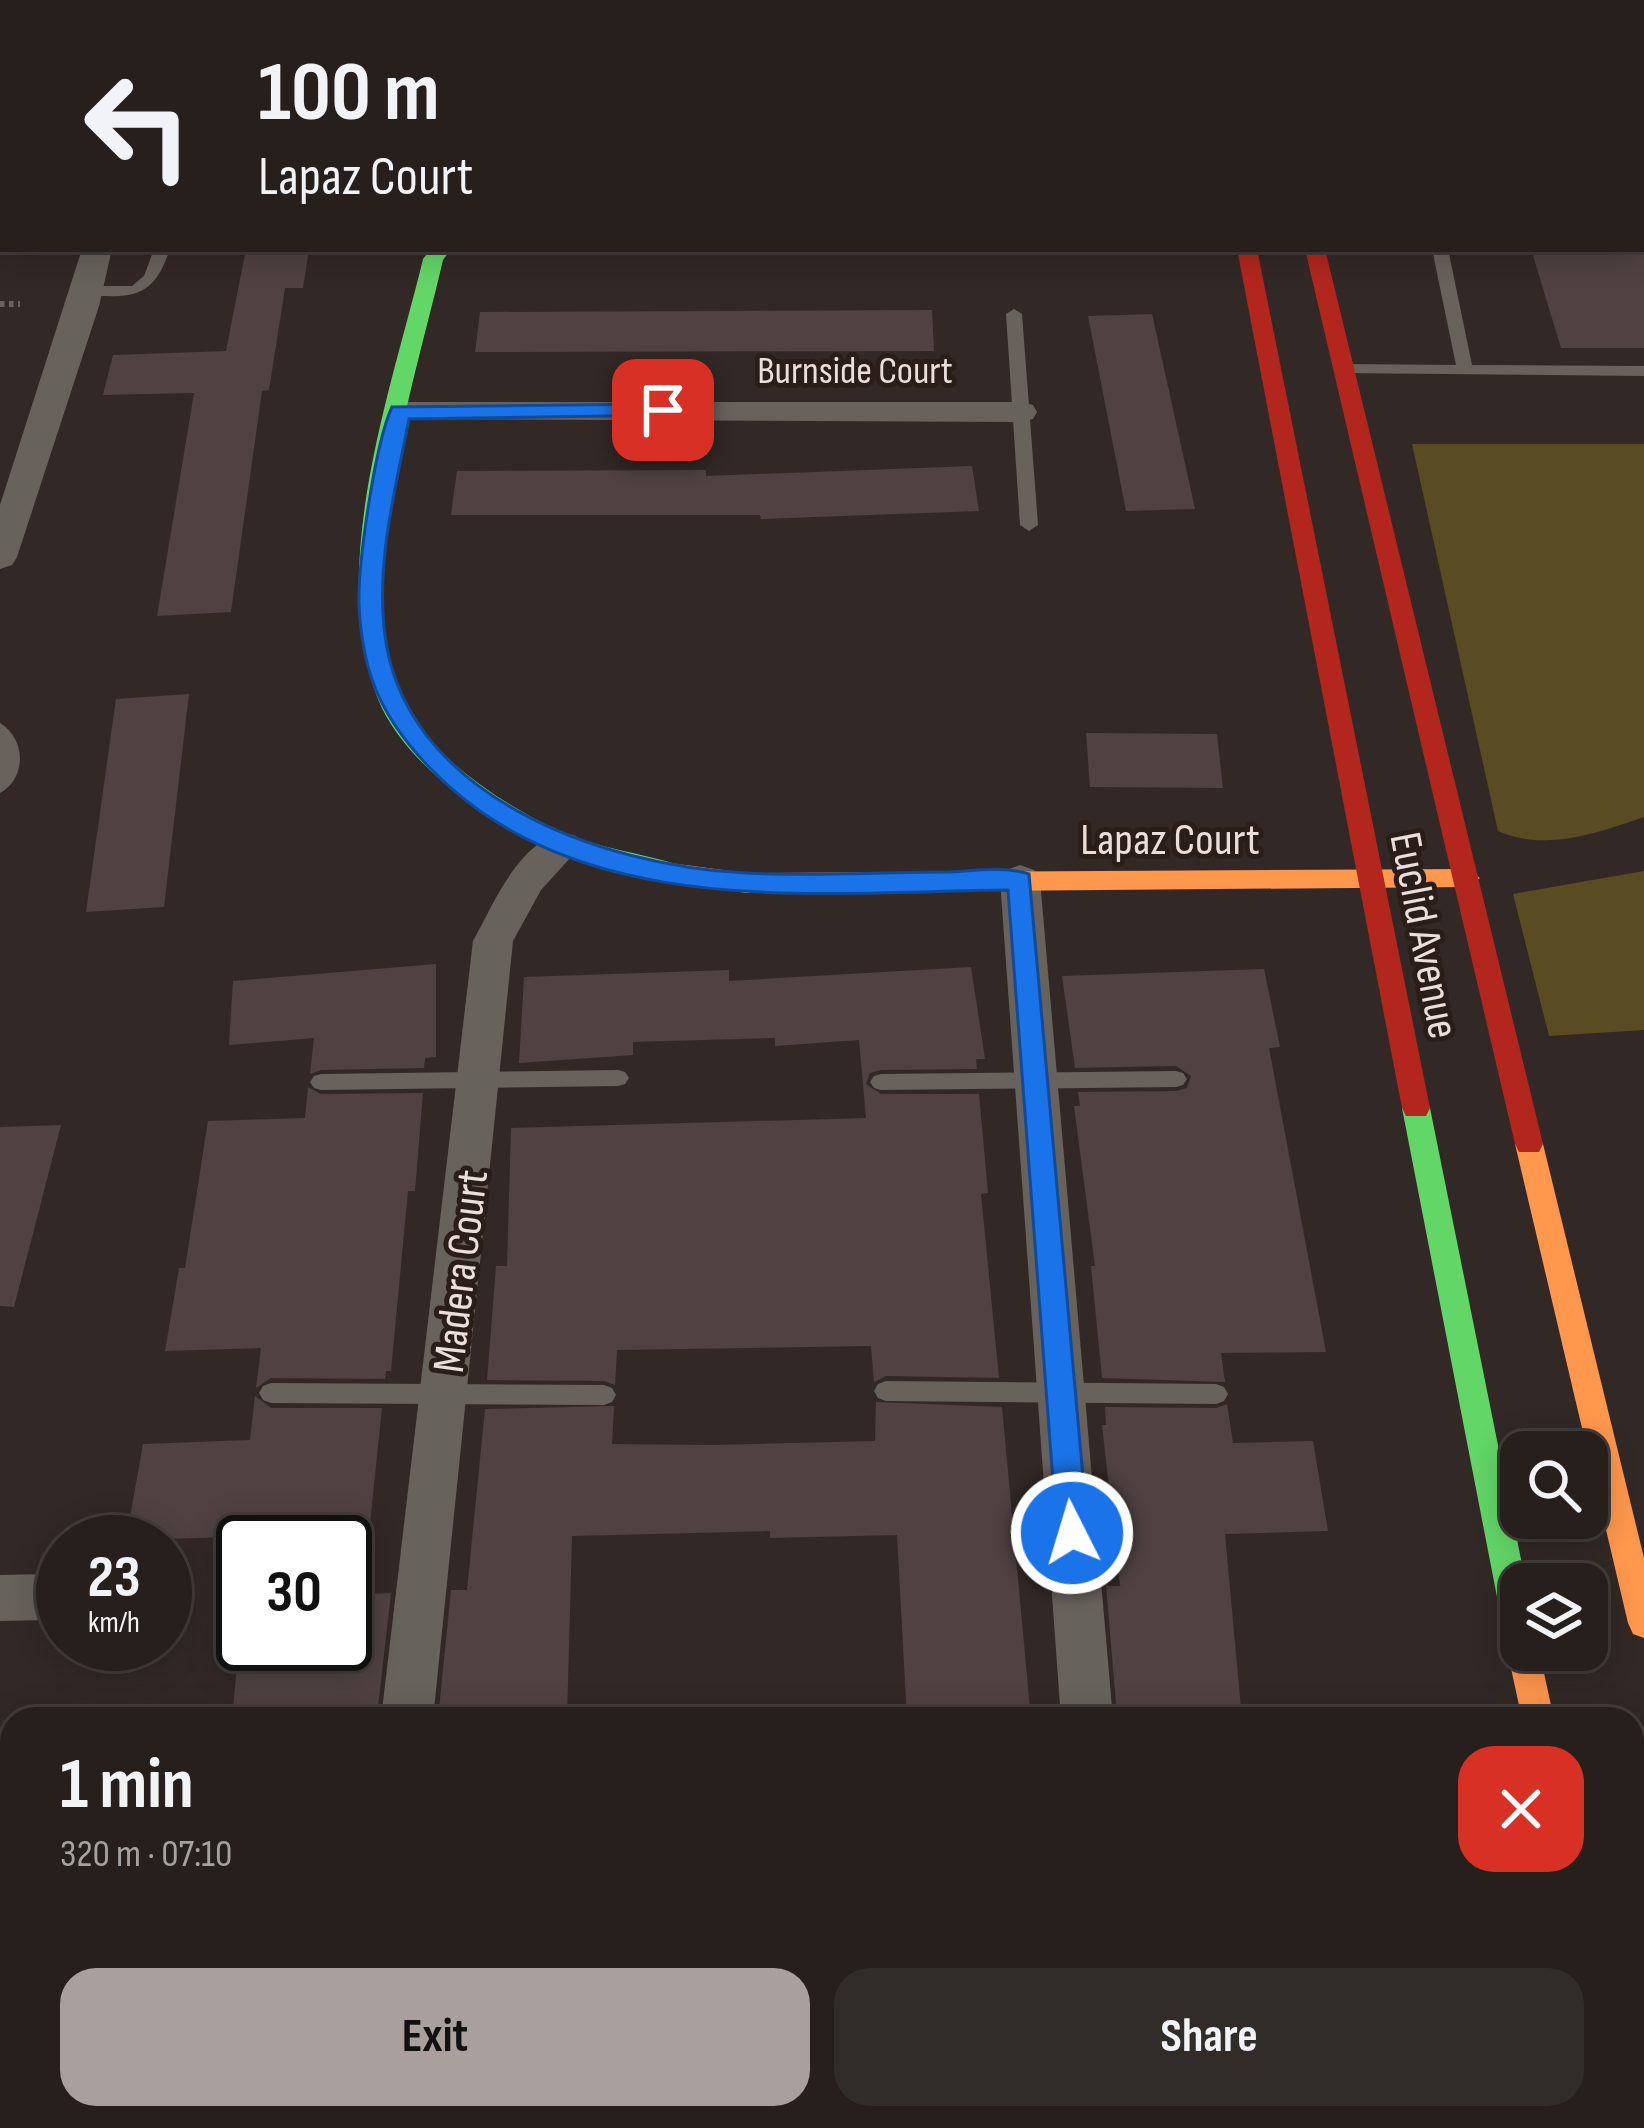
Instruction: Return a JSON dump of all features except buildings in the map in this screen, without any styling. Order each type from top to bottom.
[{"type":"main road","name":"Lapaz Court","points":[[438,252],[400,412],[370,570],[372,631],[386,693],[416,738],[456,780],[508,817],[562,846],[661,873],[746,883],[1467,878]]},
{"type":"main road","name":"Euclid Avenue","points":[[1248,252],[1506,1563]]},
{"type":"main road","name":"Euclid Avenue","points":[[1316,252],[1644,1623]]},
{"type":"main road","points":[[1528,1671],[1535,1707]]},
{"type":"street","points":[[0,556],[96,252]]},
{"type":"street","name":"Burnside Court","points":[[400,412],[1021,412]]},
{"type":"street","name":"Madera Court","points":[[408,1707],[493,941],[526,880],[562,846]]},
{"type":"street","points":[[1020,880],[1087,1707]]},
{"type":"street","points":[[0,1598],[36,1597]]},
{"type":"lane","points":[[87,291],[145,289],[152,283],[162,252]]},
{"type":"lane","points":[[1441,252],[1465,370]]},
{"type":"lane","points":[[1014,314],[1029,525]]},
{"type":"lane","points":[[1343,369],[1644,371]]},
{"type":"lane","points":[[0,730],[10,742],[13,762],[0,786]]},
{"type":"lane","points":[[321,1082],[618,1078]]},
{"type":"lane","points":[[881,1082],[1176,1079]]},
{"type":"lane","points":[[886,1391],[1216,1394]]},
{"type":"lane","points":[[271,1393],[604,1395]]},
{"type":"path","points":[[0,304],[20,304]]},
{"type":"shaded area","points":[[1412,444],[1644,444],[1644,817],[1553,840],[1498,831]]},
{"type":"shaded area","points":[[1644,871],[1644,1030],[1549,1036],[1513,894]]},
{"type":"traffic: fast","points":[[439,252],[433,259],[394,421],[374,543],[371,601],[376,654],[390,700],[428,750],[502,812],[583,850],[670,872]]},
{"type":"traffic: fast","points":[[1416,1108],[1506,1563]]},
{"type":"traffic: slow","points":[[670,872],[746,883],[1467,878]]},
{"type":"traffic: slow","points":[[1529,1144],[1644,1623]]},
{"type":"traffic: slow","points":[[1528,1671],[1535,1707]]},
{"type":"traffic: jam","points":[[1248,252],[1416,1108]]},
{"type":"traffic: jam","points":[[1316,252],[1529,1144]]},
{"type":"route","points":[[663,410],[400,412],[375,523],[370,570],[372,631],[386,693],[416,738],[456,780],[508,817],[594,857],[661,873],[746,883],[1020,880],[1072,1533]]}]
